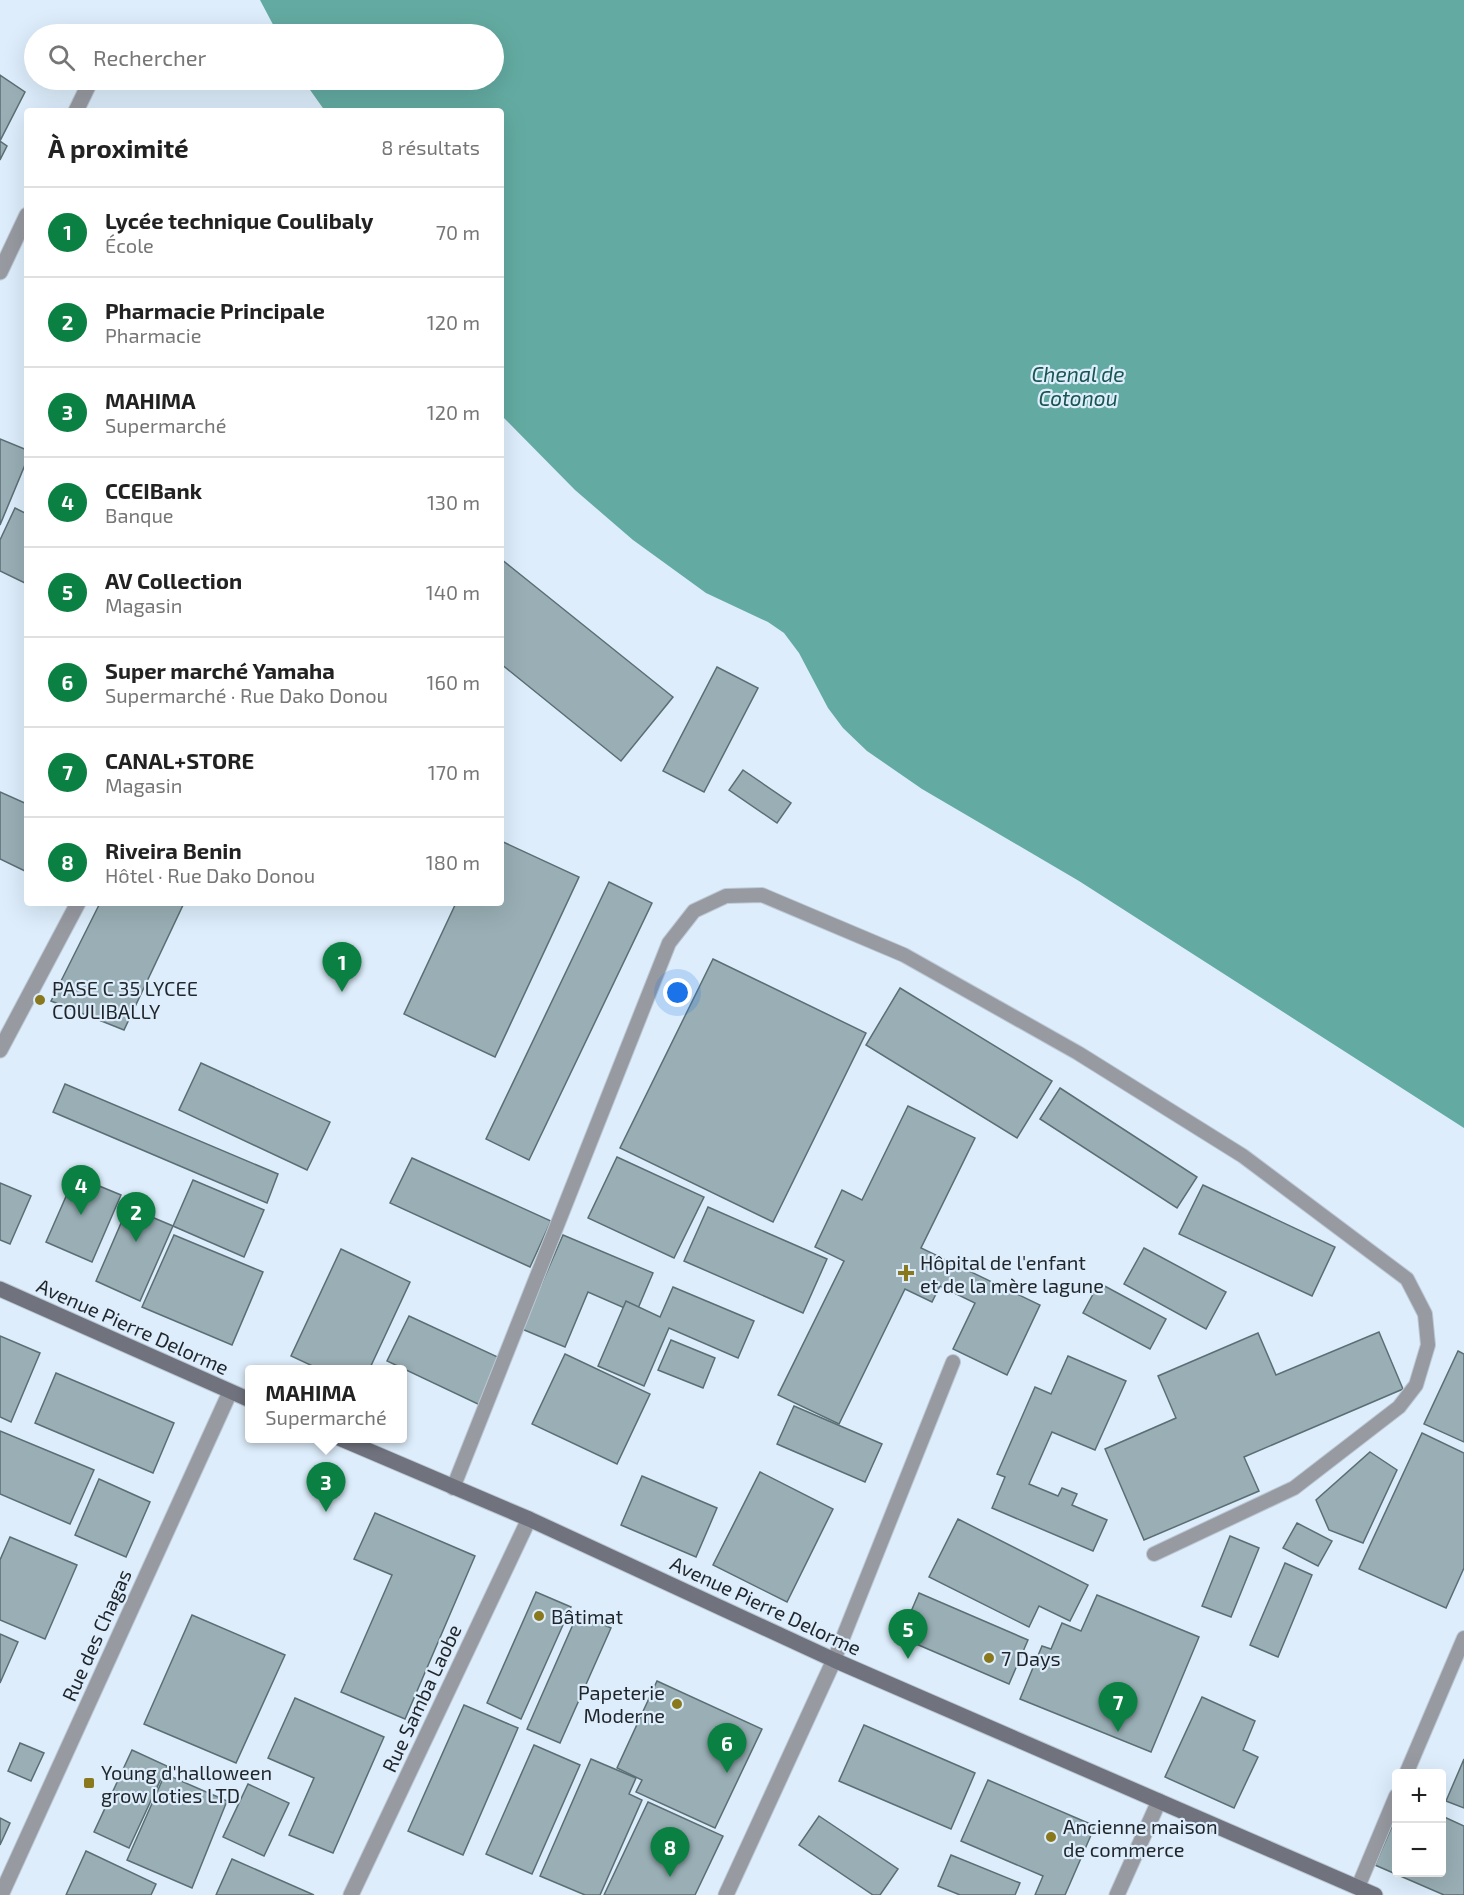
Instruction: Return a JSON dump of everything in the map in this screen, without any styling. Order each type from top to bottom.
[{"type":"main road","name":"Avenue Pierre Delorme","points":[[0,1289],[245,1398]]},
{"type":"main road","name":"Avenue Pierre Delorme","points":[[350,1443],[529,1519],[834,1660],[1375,1895]]},
{"type":"street","points":[[77,108],[86,90]]},
{"type":"street","points":[[0,272],[24,221]]},
{"type":"street","points":[[0,1050],[76,906]]},
{"type":"street","name":"Rue des Chagas","points":[[1,1895],[230,1392]]},
{"type":"street","name":"Rue Samba Laobe","points":[[351,1895],[529,1519]]},
{"type":"street","points":[[726,1895],[834,1660]]},
{"type":"street","points":[[1118,1895],[1160,1801]]},
{"type":"lane","points":[[453,1488],[669,943],[694,911],[726,896],[762,895],[904,955],[1078,1053],[1243,1156],[1407,1280],[1425,1314],[1428,1345],[1416,1385],[1399,1407],[1294,1488],[1248,1512],[1154,1554]]},
{"type":"lane","points":[[834,1660],[953,1362]]},
{"type":"lane","points":[[1408,1769],[1464,1638]]},
{"type":"lane","points":[[1358,1887],[1392,1806]]},
{"type":"water","name":"Chenal de Cotonou","points":[[260,0],[1464,0],[1464,1128],[1079,881],[922,789],[867,751],[843,728],[828,708],[799,653],[784,633],[768,622],[706,593],[633,540],[575,490],[504,418],[504,108],[323,108],[310,90],[504,90],[504,24],[273,24]]},
{"type":"building","points":[[0,75],[25,92],[0,141]]},
{"type":"building","points":[[0,141],[7,146],[0,160]]},
{"type":"building","points":[[0,439],[24,449],[24,467],[0,525]]},
{"type":"building","points":[[15,508],[24,512],[24,583],[0,571],[0,540]]},
{"type":"building","points":[[504,561],[673,697],[621,761],[504,666]]},
{"type":"building","points":[[717,667],[758,688],[704,792],[663,771]]},
{"type":"building","points":[[743,770],[791,803],[777,823],[729,790]]},
{"type":"building","points":[[0,792],[24,803],[24,871],[0,859]]},
{"type":"building","points":[[504,842],[579,877],[495,1057],[404,1014],[455,906],[504,906]]},
{"type":"building","points":[[609,882],[652,903],[529,1160],[486,1139]]},
{"type":"building","points":[[98,906],[183,906],[124,1030],[51,1001]]},
{"type":"building","points":[[713,959],[866,1033],[773,1222],[620,1148]]},
{"type":"building","points":[[900,988],[1052,1081],[1017,1138],[866,1045]]},
{"type":"building","points":[[201,1063],[330,1122],[307,1170],[179,1110]]},
{"type":"building","points":[[65,1084],[278,1174],[267,1203],[53,1112]]},
{"type":"building","points":[[1060,1088],[1197,1177],[1177,1208],[1040,1119]]},
{"type":"building","name":"Hôpital de l'enfant et de la mère lagune","points":[[908,1106],[975,1138],[921,1248],[1040,1305],[1007,1375],[953,1349],[975,1303],[940,1286],[932,1302],[905,1289],[839,1424],[778,1395],[844,1261],[815,1247],[842,1190],[862,1200]]},
{"type":"building","points":[[617,1157],[704,1197],[674,1258],[588,1218]]},
{"type":"building","points":[[412,1158],[551,1221],[530,1267],[390,1203]]},
{"type":"building","points":[[75,1176],[121,1195],[92,1262],[46,1242]]},
{"type":"building","points":[[193,1180],[264,1210],[244,1257],[173,1226]]},
{"type":"building","points":[[0,1183],[31,1196],[10,1244],[0,1240]]},
{"type":"building","points":[[1203,1185],[1335,1247],[1312,1296],[1179,1234]]},
{"type":"building","points":[[128,1207],[173,1226],[140,1301],[96,1281]]},
{"type":"building","points":[[708,1207],[827,1259],[803,1313],[684,1261]]},
{"type":"building","points":[[174,1235],[263,1272],[232,1345],[142,1307]]},
{"type":"building","points":[[563,1235],[653,1273],[636,1313],[588,1292],[565,1347],[522,1329]]},
{"type":"building","points":[[1144,1248],[1226,1292],[1206,1329],[1124,1284]]},
{"type":"building","points":[[341,1249],[410,1282],[371,1365],[310,1365],[291,1356]]},
{"type":"building","points":[[1099,1283],[1166,1319],[1150,1349],[1083,1313]]},
{"type":"building","points":[[673,1287],[754,1321],[738,1358],[669,1328],[644,1386],[598,1366],[626,1301],[660,1317]]},
{"type":"building","points":[[409,1316],[502,1359],[480,1405],[407,1370],[407,1365],[395,1365],[387,1361]]},
{"type":"building","points":[[1379,1332],[1403,1389],[1244,1457],[1259,1491],[1144,1540],[1105,1449],[1176,1418],[1158,1376],[1258,1333],[1276,1375]]},
{"type":"building","points":[[0,1336],[40,1353],[11,1422],[0,1417]]},
{"type":"building","points":[[671,1340],[715,1358],[703,1388],[658,1370]]},
{"type":"building","points":[[1458,1351],[1464,1354],[1464,1442],[1424,1424]]},
{"type":"building","points":[[565,1354],[650,1394],[617,1464],[532,1424]]},
{"type":"building","points":[[1068,1356],[1126,1381],[1095,1450],[1052,1432],[1029,1484],[1058,1496],[1062,1488],[1077,1494],[1072,1505],[1107,1520],[1093,1551],[992,1508],[1005,1477],[997,1474],[1035,1387],[1051,1394]]},
{"type":"building","points":[[56,1373],[174,1423],[153,1473],[35,1423]]},
{"type":"building","points":[[794,1406],[882,1444],[865,1482],[777,1444]]},
{"type":"building","points":[[0,1431],[94,1470],[70,1524],[0,1494]]},
{"type":"building","points":[[1422,1433],[1464,1453],[1464,1568],[1446,1608],[1359,1569]]},
{"type":"building","points":[[1370,1452],[1397,1470],[1363,1543],[1329,1530],[1316,1500]]},
{"type":"building","points":[[760,1472],[833,1509],[787,1602],[713,1565]]},
{"type":"building","points":[[642,1476],[717,1508],[696,1557],[621,1525]]},
{"type":"building","points":[[99,1479],[150,1502],[126,1557],[75,1535]]},
{"type":"building","points":[[375,1513],[475,1556],[405,1719],[341,1692],[392,1575],[354,1559]]},
{"type":"building","points":[[958,1519],[1088,1585],[1070,1621],[1039,1606],[1029,1627],[929,1577]]},
{"type":"building","points":[[1297,1523],[1332,1541],[1318,1566],[1283,1548]]},
{"type":"building","points":[[1230,1536],[1259,1548],[1231,1617],[1202,1606]]},
{"type":"building","points":[[10,1537],[77,1565],[45,1639],[0,1620],[0,1560]]},
{"type":"building","points":[[1285,1563],[1312,1575],[1278,1657],[1250,1645]]},
{"type":"building","points":[[536,1592],[571,1607],[521,1719],[487,1703]]},
{"type":"building","points":[[919,1593],[1028,1640],[1009,1684],[900,1637]]},
{"type":"building","points":[[1097,1595],[1199,1637],[1151,1752],[1020,1699],[1042,1646],[1051,1649],[1062,1623],[1081,1631]]},
{"type":"building","points":[[578,1613],[611,1628],[560,1743],[527,1729]]},
{"type":"building","points":[[192,1615],[285,1655],[236,1763],[144,1724]]},
{"type":"building","points":[[0,1634],[18,1642],[0,1683]]},
{"type":"building","points":[[657,1681],[762,1729],[715,1828],[636,1792],[642,1780],[617,1768]]},
{"type":"building","points":[[1202,1697],[1255,1721],[1243,1750],[1258,1757],[1234,1808],[1165,1777]]},
{"type":"building","points":[[295,1698],[384,1737],[333,1853],[289,1835],[314,1778],[268,1758]]},
{"type":"building","points":[[464,1705],[518,1728],[463,1855],[408,1831]]},
{"type":"building","points":[[864,1725],[975,1773],[951,1829],[839,1781]]},
{"type":"building","points":[[20,1743],[44,1753],[31,1781],[8,1771]]},
{"type":"building","points":[[534,1745],[580,1765],[532,1874],[486,1854]]},
{"type":"building","points":[[132,1750],[167,1766],[129,1848],[94,1832]]},
{"type":"building","points":[[591,1759],[636,1778],[629,1794],[642,1800],[600,1895],[585,1895],[540,1876]]},
{"type":"building","points":[[1464,1759],[1464,1808],[1446,1801]]},
{"type":"building","points":[[165,1774],[227,1801],[192,1888],[127,1860]]},
{"type":"building","points":[[988,1780],[1095,1826],[1065,1895],[1035,1895],[1043,1876],[961,1841]]},
{"type":"building","points":[[248,1784],[289,1803],[264,1856],[223,1837]]},
{"type":"building","points":[[648,1802],[723,1836],[695,1895],[604,1895]]},
{"type":"building","points":[[819,1816],[898,1869],[880,1895],[873,1895],[799,1845]]},
{"type":"building","points":[[0,1818],[10,1823],[0,1845]]},
{"type":"building","points":[[1446,1818],[1464,1826],[1464,1895],[1444,1895],[1403,1877],[1446,1877]]},
{"type":"building","points":[[1392,1826],[1392,1872],[1375,1865]]},
{"type":"building","points":[[86,1851],[156,1884],[151,1895],[66,1895]]},
{"type":"building","points":[[951,1855],[1020,1883],[1015,1895],[960,1895],[938,1886]]},
{"type":"building","points":[[232,1859],[314,1895],[216,1895]]},
{"type":"place","name":"Lycée technique Coulibaly","points":[[342,992]]},
{"type":"place","name":"PASE C 35 LYCEE COULIBALLY","points":[[40,1000]]},
{"type":"place","name":"CCEIBank","points":[[81,1215]]},
{"type":"place","name":"Pharmacie Principale","points":[[136,1242]]},
{"type":"place","name":"Hôpital de l'enfant et de la mère lagune","points":[[906,1273]]},
{"type":"place","name":"MAHIMA","points":[[326,1512]]},
{"type":"place","name":"Bâtimat","points":[[539,1616]]},
{"type":"place","name":"7 Days","points":[[989,1658]]},
{"type":"place","name":"AV Collection","points":[[908,1659]]},
{"type":"place","name":"Papeterie Moderne","points":[[677,1704]]},
{"type":"place","name":"CANAL+STORE","points":[[1118,1732]]},
{"type":"place","name":"Super marché Yamaha","points":[[727,1773]]},
{"type":"place","name":"Young d'halloween grow loties LTD","points":[[89,1783]]},
{"type":"place","name":"Ancienne maison de commerce","points":[[1051,1837]]},
{"type":"place","name":"Riveira Benin","points":[[670,1877]]}]
